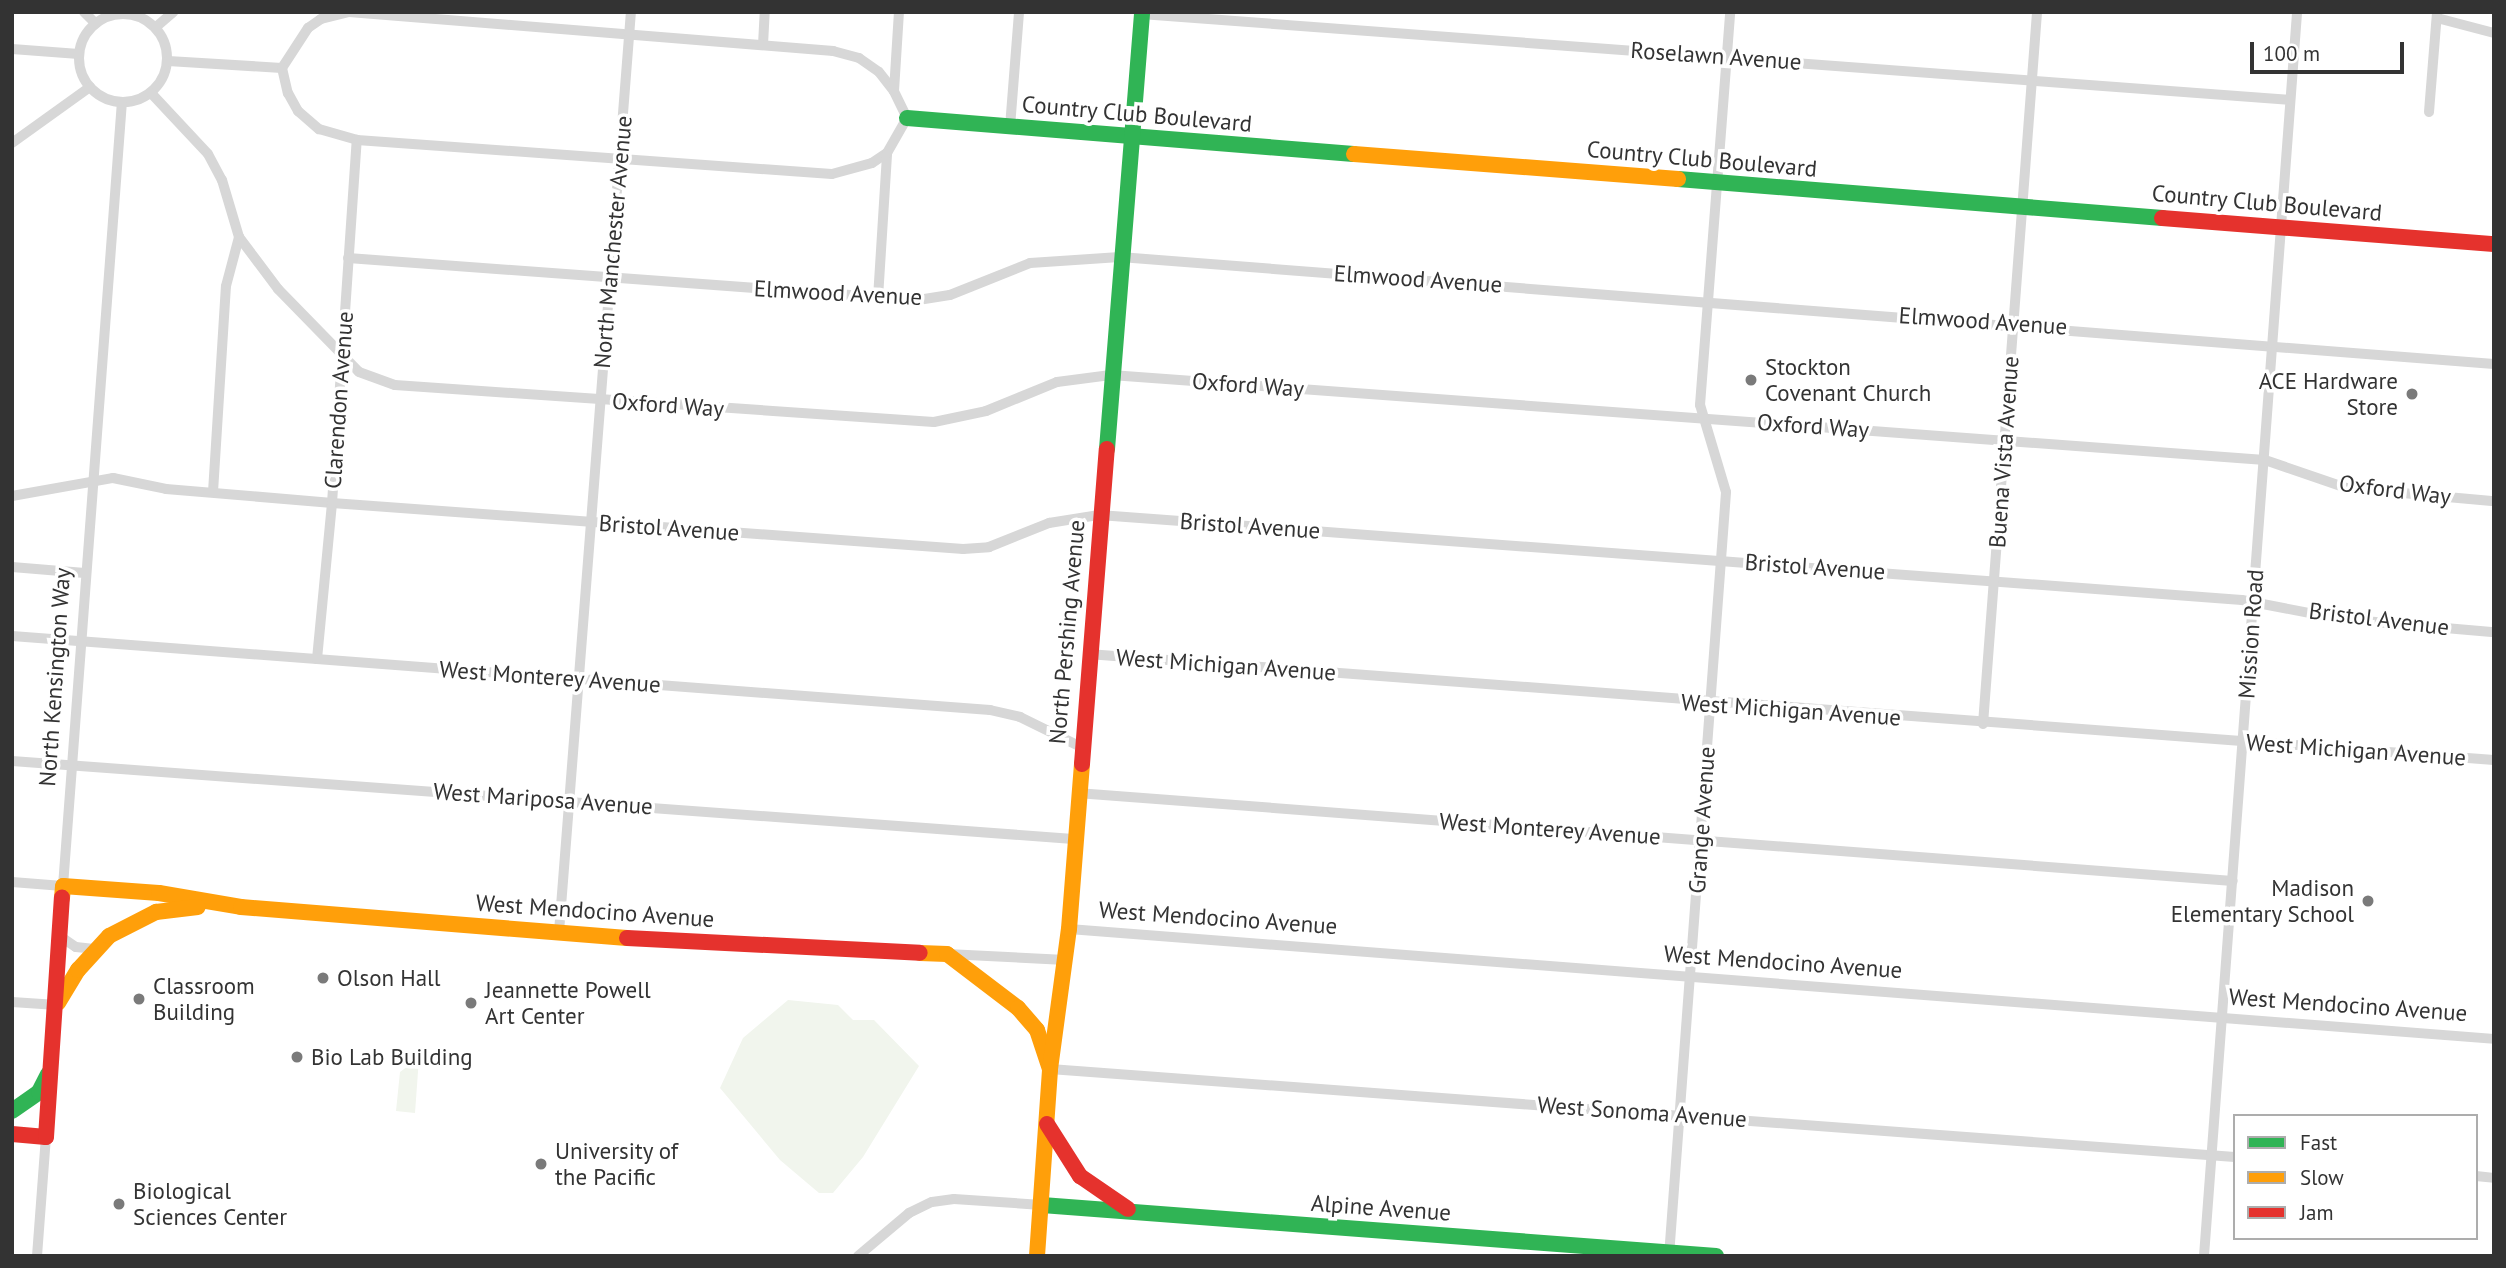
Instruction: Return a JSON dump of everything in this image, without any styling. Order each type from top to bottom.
[{"type":"street","points":[[84,12],[95,23]]},
{"type":"street","points":[[156,27],[173,12]]},
{"type":"street","name":"North Manchester Avenue","points":[[559,932],[631,12]]},
{"type":"street","points":[[763,45],[765,12]]},
{"type":"street","points":[[894,91],[899,12]]},
{"type":"street","points":[[1010,127],[1019,12]]},
{"type":"street","name":"Grange Avenue","points":[[1670,1254],[1726,492],[1700,405],[1730,12]]},
{"type":"street","name":"Buena Vista Avenue","points":[[1983,724],[2037,12]]},
{"type":"street","name":"Mission Road","points":[[2204,1256],[2225,1018],[2242,742],[2297,12]]},
{"type":"street","points":[[126,13],[156,27],[168,61],[162,79],[151,93],[122,102],[106,99],[90,87],[79,54],[95,23],[126,13]]},
{"type":"street","points":[[878,298],[887,153],[907,118],[894,91],[879,72],[859,58],[833,51],[629,36],[498,18],[368,13],[321,19],[299,37],[282,68],[298,111],[319,129],[357,140],[832,174],[872,163],[887,153]]},
{"type":"street","name":"Roselawn Avenue","points":[[1141,13],[2290,100]]},
{"type":"street","name":"North Pershing Avenue","points":[[1037,1256],[1050,1069],[1069,929],[1073,839],[1141,13]]},
{"type":"street","points":[[2429,112],[2437,15],[2494,33]]},
{"type":"street","points":[[12,49],[79,54]]},
{"type":"street","points":[[168,61],[282,68]]},
{"type":"street","points":[[12,143],[90,87]]},
{"type":"street","name":"Oxford Way","points":[[151,93],[208,154],[222,180],[240,237],[278,289],[359,372],[395,385],[934,422],[986,411],[1057,382],[1111,375],[2265,460],[2347,488],[2494,501]]},
{"type":"street","name":"North Kensington Way","points":[[37,1256],[57,1005],[90,484],[122,102]]},
{"type":"street","name":"Country Club Boulevard","points":[[907,118],[2494,244]]},
{"type":"street","name":"Clarendon Avenue","points":[[317,659],[332,503],[357,140]]},
{"type":"street","points":[[213,492],[226,286],[240,237]]},
{"type":"street","name":"Elmwood Avenue","points":[[348,258],[878,298],[930,299],[1030,263],[1120,257],[1709,300],[2494,363]]},
{"type":"street","name":"Bristol Avenue","points":[[12,496],[113,478],[213,492],[332,503],[973,550],[1006,542],[1049,523],[1099,515],[2254,601],[2341,619],[2494,632]]},
{"type":"street","points":[[12,567],[85,573]]},
{"type":"street","name":"West Monterey Avenue","points":[[12,636],[1003,712],[1081,747]]},
{"type":"street","name":"West Michigan Avenue","points":[[1088,654],[1710,704],[2494,760]]},
{"type":"street","name":"West Mariposa Avenue","points":[[12,761],[1073,839]]},
{"type":"street","name":"West Monterey Avenue","points":[[1077,793],[2233,881]]},
{"type":"street","name":"West Mendocino Avenue","points":[[12,882],[159,893],[241,906],[559,932],[1066,960]]},
{"type":"street","name":"West Mendocino Avenue","points":[[57,1005],[94,949],[120,929],[156,912],[241,906]]},
{"type":"street","name":"West Mendocino Avenue","points":[[1069,929],[2494,1039]]},
{"type":"street","points":[[61,937],[76,947],[94,949]]},
{"type":"street","points":[[947,954],[1018,1008],[1037,1030],[1050,1069]]},
{"type":"street","points":[[12,1002],[57,1005]]},
{"type":"street","points":[[12,1111],[39,1093],[52,1062]]},
{"type":"street","name":"West Sonoma Avenue","points":[[1050,1069],[2233,1157]]},
{"type":"street","points":[[1047,1124],[1080,1176],[1133,1212]]},
{"type":"street","points":[[12,1134],[46,1137]]},
{"type":"street","points":[[858,1256],[909,1213],[932,1202],[954,1199],[1042,1205]]},
{"type":"street","name":"Alpine Avenue","points":[[1042,1205],[1716,1256]]},
{"type":"shaded area","points":[[788,1000],[838,1005],[853,1020],[874,1020],[919,1066],[863,1157],[833,1193],[819,1193],[780,1160],[720,1088],[743,1038]]},
{"type":"shaded area","points":[[419,1058],[415,1113],[396,1111],[400,1072]]},
{"type":"traffic: fast","points":[[1107,449],[1142,12]]},
{"type":"traffic: fast","points":[[907,118],[1354,154]]},
{"type":"traffic: fast","points":[[1678,179],[2162,218]]},
{"type":"traffic: fast","points":[[12,1111],[39,1092],[48,1074]]},
{"type":"traffic: fast","points":[[1042,1205],[1716,1256]]},
{"type":"traffic: slow","points":[[1354,154],[1678,179]]},
{"type":"traffic: slow","points":[[1037,1256],[1050,1069],[1069,929],[1082,764]]},
{"type":"traffic: slow","points":[[62,898],[63,886],[159,893],[241,907],[627,938]]},
{"type":"traffic: slow","points":[[58,1003],[78,970],[109,936],[156,912],[198,907]]},
{"type":"traffic: slow","points":[[920,953],[947,954],[1018,1008],[1037,1030],[1050,1069]]},
{"type":"traffic: jam","points":[[2162,218],[2494,244]]},
{"type":"traffic: jam","points":[[1082,764],[1107,449]]},
{"type":"traffic: jam","points":[[12,1134],[46,1137],[62,898]]},
{"type":"traffic: jam","points":[[627,938],[920,953]]},
{"type":"traffic: jam","points":[[1047,1124],[1080,1176],[1128,1209]]},
{"type":"place","name":"Stockton Covenant Church","points":[[1751,380]]},
{"type":"place","name":"ACE Hardware Store","points":[[2412,394]]},
{"type":"place","name":"Madison Elementary School","points":[[2368,901]]},
{"type":"place","name":"Olson Hall","points":[[323,978]]},
{"type":"place","name":"Classroom Building","points":[[139,999]]},
{"type":"place","name":"Jeannette Powell Art Center","points":[[471,1003]]},
{"type":"place","name":"Bio Lab Building","points":[[297,1057]]},
{"type":"place","name":"University of the Pacific","points":[[541,1164]]},
{"type":"place","name":"Biological Sciences Center","points":[[119,1204]]}]
